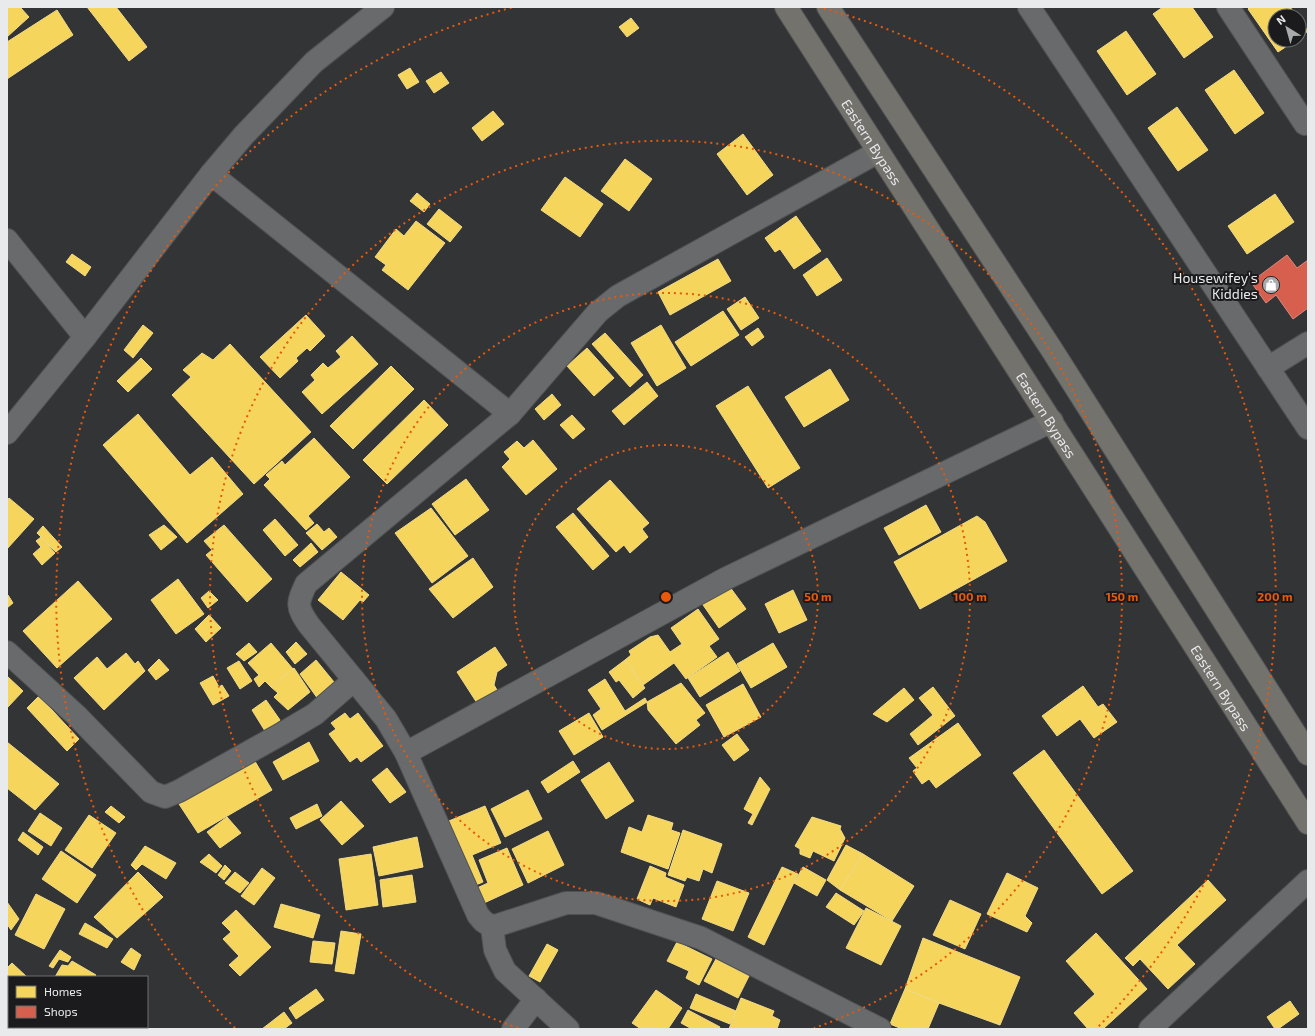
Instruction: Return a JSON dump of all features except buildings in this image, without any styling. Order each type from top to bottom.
[{"type":"main road","name":"Eastern Bypass","points":[[786,7],[1308,822]]},
{"type":"main road","points":[[828,7],[1052,350],[1308,754]]},
{"type":"street","points":[[7,433],[85,337],[210,174],[244,135],[314,62],[383,7]]},
{"type":"street","points":[[1029,7],[1308,428]]},
{"type":"street","points":[[1228,7],[1305,124]]},
{"type":"street","points":[[568,1029],[505,970],[495,950],[492,927],[483,921],[478,914],[406,753],[386,719],[309,625],[300,611],[300,598],[306,584],[510,414],[598,312],[618,296],[878,152]]},
{"type":"street","points":[[210,174],[510,414]]},
{"type":"street","points":[[7,240],[85,337]]},
{"type":"street","points":[[1268,368],[1308,343]]},
{"type":"street","points":[[406,753],[725,579],[1052,421]]},
{"type":"street","points":[[7,652],[76,715],[151,792],[165,797],[179,791],[315,714],[354,680]]},
{"type":"street","points":[[1150,1029],[1308,881]]},
{"type":"street","points":[[492,927],[566,903],[596,903],[701,938],[880,1029]]},
{"type":"street","points":[[513,1029],[536,999]]},
{"type":"place","name":"Housewifey’s Kiddies","points":[[1271,285]]}]
